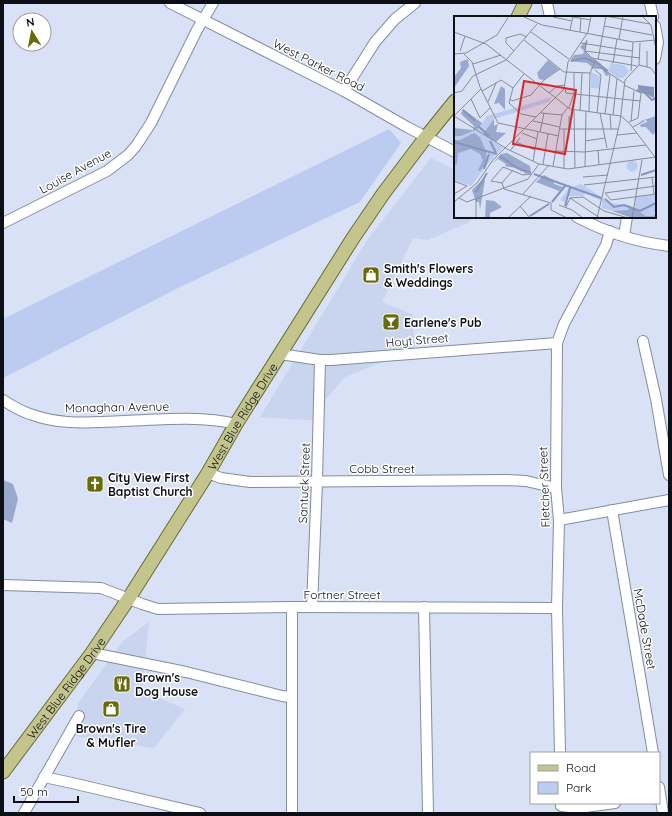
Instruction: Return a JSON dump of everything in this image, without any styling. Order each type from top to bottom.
[{"type":"main road","points":[[518,16],[525,3]]},
{"type":"main road","name":"West Blue Ridge Drive","points":[[3,772],[36,730],[92,653],[129,598],[353,238],[383,194],[426,136],[454,102]]},
{"type":"street","name":"West Parker Road","points":[[170,3],[344,91],[407,127],[454,151]]},
{"type":"street","name":"Louise Avenue","points":[[3,223],[107,171],[128,155],[136,146],[151,123],[197,30],[213,3]]},
{"type":"street","points":[[344,91],[375,42],[395,19],[415,3]]},
{"type":"street","points":[[547,3],[550,16]]},
{"type":"street","points":[[650,3],[653,16]]},
{"type":"street","points":[[657,42],[669,43]]},
{"type":"street","points":[[579,218],[610,232],[649,243],[669,246]]},
{"type":"street","points":[[624,236],[627,218]]},
{"type":"street","name":"Fletcher Street","points":[[560,752],[557,608],[559,520],[556,488],[557,343],[564,324],[606,245],[610,232]]},
{"type":"street","points":[[643,342],[656,399],[669,475]]},
{"type":"street","name":"Hoyt Street","points":[[280,354],[320,360],[557,343]]},
{"type":"street","name":"Santuck Street","points":[[312,607],[320,360]]},
{"type":"street","name":"Monaghan Avenue","points":[[3,400],[33,416],[51,420],[74,422],[196,419],[223,421],[236,424]]},
{"type":"street","name":"Cobb Street","points":[[208,472],[221,478],[250,482],[507,480],[526,481],[556,488]]},
{"type":"street","points":[[559,520],[669,500]]},
{"type":"street","name":"McDade Street","points":[[612,510],[653,752]]},
{"type":"street","name":"Fortner Street","points":[[3,585],[101,588],[158,609],[292,607],[557,608]]},
{"type":"street","points":[[292,607],[292,813]]},
{"type":"street","points":[[424,607],[428,813]]},
{"type":"street","points":[[92,653],[292,697]]},
{"type":"street","points":[[24,813],[79,716]]},
{"type":"street","points":[[44,777],[72,782],[200,813]]},
{"type":"street","points":[[662,793],[663,813]]},
{"type":"street","points":[[561,808],[578,808],[608,804]]},
{"type":"shaded area","points":[[431,158],[454,170],[454,218],[471,218],[469,222],[428,240],[413,238],[382,302],[412,314],[415,349],[345,377],[325,400],[323,421],[260,417],[368,239]]},
{"type":"shaded area","points":[[3,480],[13,484],[18,499],[12,523],[3,519]]},
{"type":"shaded area","points":[[149,622],[142,691],[185,709],[154,748],[75,736],[78,703],[123,641]]},
{"type":"green space","points":[[389,129],[401,143],[360,202],[180,287],[3,378],[3,319]]},
{"type":"place","name":"Smith's Flowers & Weddings","points":[[371,275]]},
{"type":"place","name":"Earlene's Pub","points":[[391,322]]},
{"type":"place","name":"City View First Baptist Church","points":[[95,484]]},
{"type":"place","name":"Brown's Dog House","points":[[122,684]]},
{"type":"place","name":"Brown's Tire & Mufler","points":[[111,709]]}]
